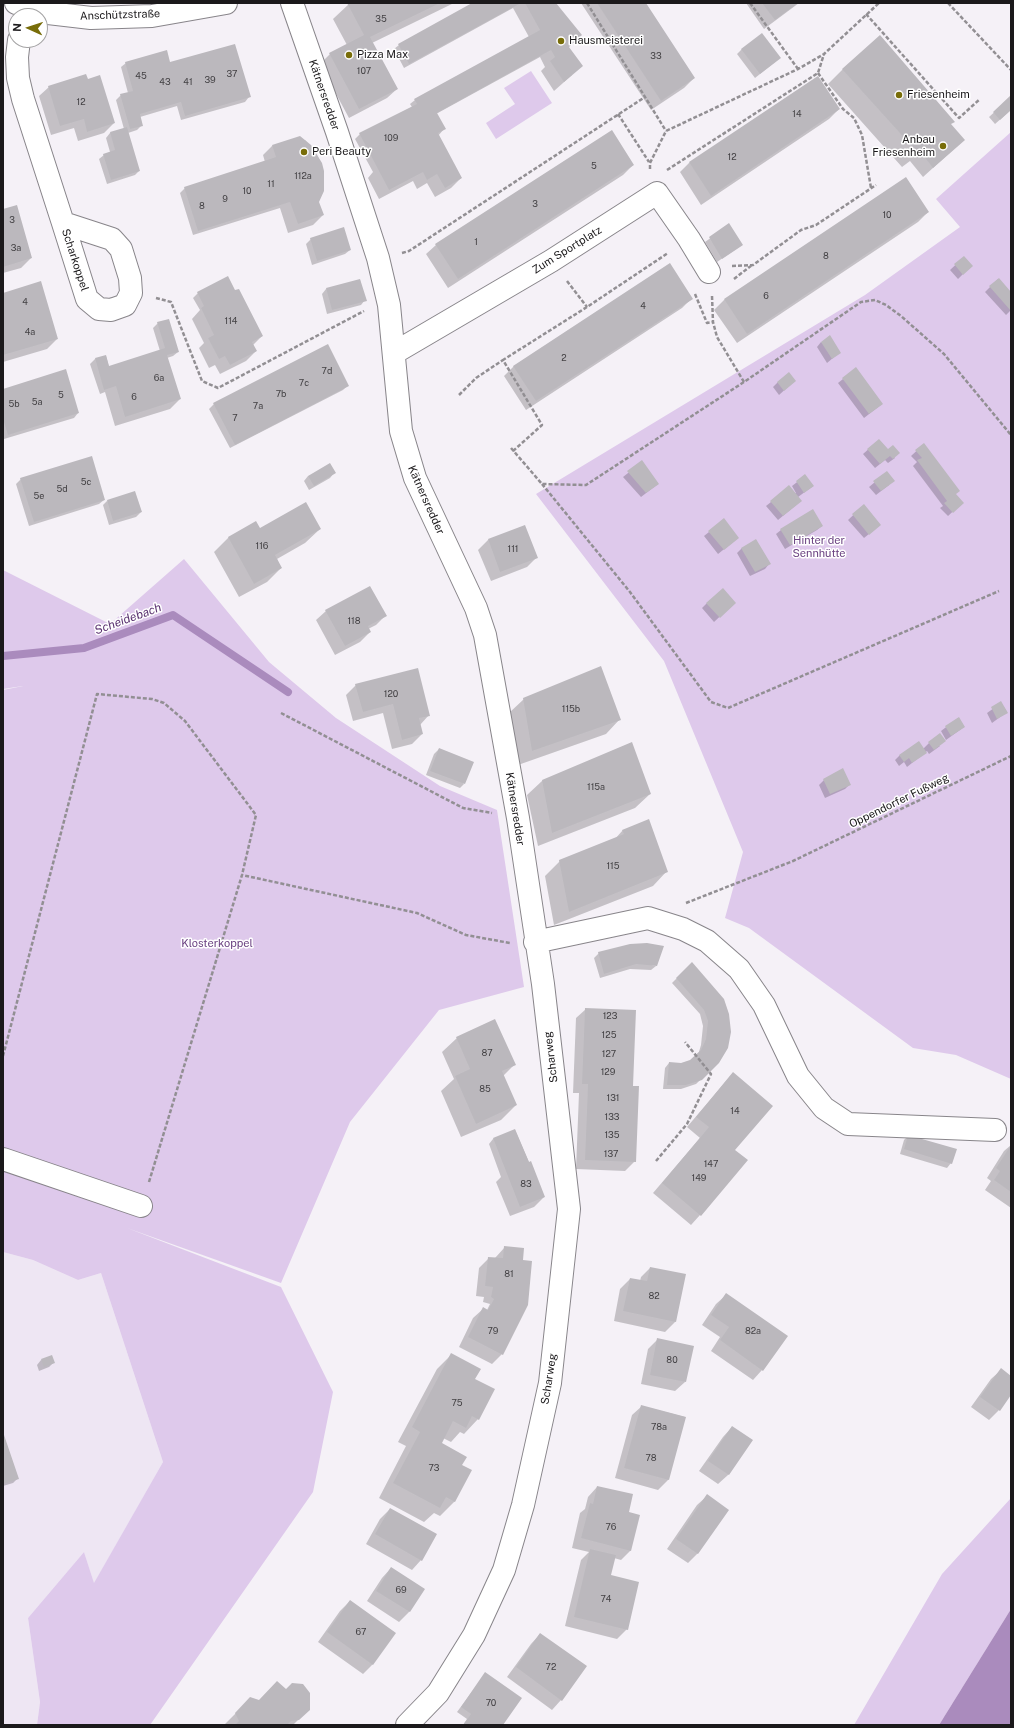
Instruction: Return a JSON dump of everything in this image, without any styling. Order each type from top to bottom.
[{"type":"street","name":"Anschützstraße","points":[[20,7],[48,13],[91,18],[152,16],[226,3]]},
{"type":"street","name":"Kätnersredder","points":[[292,3],[337,132],[378,258],[389,304],[401,431],[415,478],[476,608],[485,635],[518,818],[535,942],[543,984],[544,1000]]},
{"type":"street","name":"Scharkoppel","points":[[18,48],[18,78],[62,223],[87,298],[99,309],[111,310],[125,305],[131,293],[130,278],[121,249],[112,239],[62,223]]},
{"type":"street","points":[[654,186],[689,239],[708,272]]},
{"type":"street","name":"Zum Sportplatz","points":[[394,353],[551,260],[654,186]]},
{"type":"street","points":[[535,942],[648,918],[683,929],[707,941],[739,969],[764,1005],[798,1076],[824,1108],[848,1124],[995,1130]]},
{"type":"street","name":"Scharweg","points":[[407,1725],[438,1693],[474,1635],[504,1570],[523,1506],[550,1383],[569,1209],[544,1000]]},
{"type":"street","points":[[3,1159],[141,1206]]},
{"type":"path","points":[[587,3],[666,131]]},
{"type":"path","points":[[750,3],[798,69]]},
{"type":"path","points":[[650,163],[666,131],[798,69],[824,54],[879,3]]},
{"type":"path","points":[[948,3],[1011,70]]},
{"type":"path","points":[[866,14],[959,118],[980,99]]},
{"type":"path","points":[[618,114],[650,163],[654,186],[818,73],[824,54]]},
{"type":"path","points":[[818,73],[843,108],[854,118],[862,135],[871,188]]},
{"type":"path","points":[[378,258],[409,252],[645,97]]},
{"type":"path","points":[[744,382],[716,337],[708,272],[733,265],[753,265],[801,230],[816,225],[876,185]]},
{"type":"path","points":[[459,395],[476,378],[587,307],[689,239]]},
{"type":"path","points":[[574,291],[587,307]]},
{"type":"path","points":[[131,293],[171,302],[202,381],[218,388],[372,307],[389,304]]},
{"type":"path","points":[[542,484],[586,484],[744,382],[861,302],[875,300],[886,305],[901,316],[944,354],[1011,435]]},
{"type":"path","points":[[503,360],[542,425],[512,450],[542,484],[630,592],[711,702],[728,708],[998,591]]},
{"type":"path","points":[[3,1056],[97,694],[152,699],[164,704],[186,721],[256,815],[242,875],[141,1206]]},
{"type":"path","points":[[281,713],[463,808],[518,818]]},
{"type":"path","name":"Oppendorfer Fußweg","points":[[726,887],[793,861],[1011,756]]},
{"type":"path","points":[[242,875],[417,913],[466,935],[518,944],[535,942]]},
{"type":"path","points":[[656,1161],[687,1124],[711,1074],[686,1042]]},
{"type":"shaded area","points":[[3,1252],[33,1260],[78,1280],[101,1273],[163,1462],[94,1584],[84,1552],[28,1618],[40,1702],[37,1725],[3,1725]]},
{"type":"shaded area","points":[[1011,1609],[1011,1725],[939,1725]]},
{"type":"green space","points":[[531,71],[552,103],[496,139],[486,123],[515,104],[504,88]]},
{"type":"green space","name":"Hinter der Sennhütte","points":[[1011,132],[1011,1079],[956,1055],[913,1048],[749,928],[725,918],[743,852],[664,661],[536,494],[865,295],[960,227],[936,199]]},
{"type":"green space","name":"Klosterkoppel","points":[[184,559],[269,662],[336,718],[440,786],[497,810],[524,987],[439,1010],[350,1122],[281,1283],[127,1228],[281,1287],[333,1392],[313,1492],[150,1725],[37,1725],[40,1702],[28,1618],[84,1552],[94,1583],[163,1462],[101,1273],[78,1280],[33,1260],[3,1252],[3,690],[23,686],[3,689],[3,570],[110,624]]},
{"type":"green space","points":[[1011,1498],[1011,1609],[939,1725],[854,1725],[942,1574]]},
{"type":"building","points":[[347,3],[440,3],[370,37],[398,89],[359,109],[329,53],[364,35]]},
{"type":"building","points":[[472,3],[521,3],[409,64],[398,44]]},
{"type":"building","points":[[525,3],[556,3],[582,35],[569,47],[583,66],[564,82],[550,61],[555,57],[551,50],[437,113],[446,129],[438,133],[462,178],[445,188],[437,174],[427,180],[423,172],[389,190],[359,133],[417,104],[414,99],[540,30]]},
{"type":"building","points":[[597,3],[646,3],[695,78],[661,101]]},
{"type":"building","points":[[762,3],[798,3],[775,20]]},
{"type":"building","points":[[762,33],[781,58],[760,74],[741,49]]},
{"type":"building","name":"Friesenheim","points":[[880,35],[955,122],[951,124],[965,140],[933,168],[920,151],[918,153],[842,69]]},
{"type":"building","points":[[235,44],[251,97],[185,116],[181,102],[140,114],[143,126],[130,129],[120,94],[133,91],[125,62],[167,50],[170,62]]},
{"type":"building","points":[[86,74],[88,79],[100,75],[115,123],[87,132],[84,119],[60,126],[48,86]]},
{"type":"building","points":[[818,76],[840,109],[711,196],[689,162]]},
{"type":"building","points":[[1011,95],[1011,110],[1000,120],[993,112]]},
{"type":"building","points":[[127,127],[140,171],[111,180],[103,154],[115,150],[110,132]]},
{"type":"building","points":[[612,130],[634,165],[458,279],[435,244]]},
{"type":"building","points":[[300,136],[311,145],[322,163],[324,171],[324,191],[319,202],[324,215],[298,224],[290,202],[198,231],[184,187],[276,157],[272,145]]},
{"type":"building","points":[[906,177],[929,212],[747,334],[724,299]]},
{"type":"building","points":[[17,205],[32,258],[3,267],[3,209]]},
{"type":"building","points":[[729,223],[743,245],[722,259],[709,237]]},
{"type":"building","points":[[344,227],[351,250],[317,261],[310,238]]},
{"type":"building","points":[[964,256],[973,266],[963,275],[954,264]]},
{"type":"building","points":[[670,263],[693,299],[536,401],[513,366]]},
{"type":"building","points":[[228,276],[235,290],[239,289],[263,336],[252,342],[257,351],[230,365],[225,356],[219,359],[208,338],[214,335],[201,308],[204,306],[197,292]]},
{"type":"building","points":[[999,278],[1011,292],[1011,311],[989,286]]},
{"type":"building","points":[[360,279],[367,301],[332,310],[326,288]]},
{"type":"building","points":[[41,281],[58,339],[3,355],[3,293]]},
{"type":"building","points":[[169,319],[179,352],[167,355],[181,399],[125,417],[116,386],[104,390],[95,358],[106,355],[109,366],[165,348],[157,322]]},
{"type":"building","points":[[830,335],[841,353],[832,359],[821,342]]},
{"type":"building","points":[[328,344],[349,386],[235,445],[213,403]]},
{"type":"building","points":[[856,367],[883,404],[869,414],[842,378]]},
{"type":"building","points":[[66,369],[79,413],[8,435],[3,419],[3,389]]},
{"type":"building","points":[[789,372],[796,381],[784,391],[777,382]]},
{"type":"building","points":[[879,439],[888,449],[893,445],[900,453],[893,459],[890,456],[880,464],[867,449]]},
{"type":"building","points":[[924,443],[960,491],[956,494],[964,503],[953,513],[944,503],[947,501],[917,460],[922,458],[915,450]]},
{"type":"building","points":[[92,456],[105,500],[34,522],[20,478]]},
{"type":"building","points":[[642,460],[659,484],[646,493],[627,471]]},
{"type":"building","points":[[330,463],[336,473],[314,486],[308,476]]},
{"type":"building","points":[[887,471],[895,481],[881,491],[873,481]]},
{"type":"building","points":[[805,474],[814,486],[804,493],[796,481]]},
{"type":"building","points":[[789,485],[802,501],[783,516],[770,501]]},
{"type":"building","points":[[135,491],[142,512],[113,521],[107,500]]},
{"type":"building","points":[[306,502],[321,529],[275,555],[282,568],[254,584],[228,537],[256,521],[260,528]]},
{"type":"building","points":[[864,504],[881,525],[869,535],[852,514]]},
{"type":"building","points":[[813,509],[823,526],[790,545],[780,529]]},
{"type":"building","points":[[724,518],[739,538],[724,550],[708,531]]},
{"type":"building","points":[[525,525],[538,558],[500,572],[488,539]]},
{"type":"building","points":[[756,539],[771,564],[755,572],[741,548]]},
{"type":"building","points":[[370,586],[387,616],[368,626],[371,632],[345,646],[325,610]]},
{"type":"building","points":[[723,588],[736,603],[720,618],[706,603]]},
{"type":"building","points":[[601,666],[621,720],[532,751],[523,698]]},
{"type":"building","points":[[418,668],[430,716],[419,718],[423,734],[402,740],[393,704],[363,712],[355,684]]},
{"type":"building","points":[[1001,701],[1008,713],[997,719],[991,707]]},
{"type":"building","points":[[959,717],[965,727],[951,736],[945,726]]},
{"type":"building","points":[[940,733],[946,741],[934,750],[928,742]]},
{"type":"building","points":[[919,741],[927,753],[912,763],[909,758],[904,762],[899,755]]},
{"type":"building","points":[[632,742],[651,794],[552,833],[542,780]]},
{"type":"building","points":[[439,748],[474,762],[465,784],[430,771]]},
{"type":"building","points":[[843,768],[851,785],[830,794],[823,779]]},
{"type":"building","points":[[649,819],[668,872],[569,912],[559,860],[624,834],[622,830]]},
{"type":"building","points":[[647,943],[664,946],[657,966],[636,964],[604,974],[598,952],[630,944]]},
{"type":"building","points":[[692,962],[724,999],[729,1014],[731,1032],[728,1048],[719,1063],[702,1080],[686,1085],[667,1085],[669,1062],[681,1063],[690,1060],[701,1050],[706,1039],[708,1021],[704,1010],[676,978]]},
{"type":"building","points":[[585,1008],[636,1010],[633,1086],[639,1086],[636,1162],[585,1160],[588,1084],[582,1084]]},
{"type":"building","points":[[495,1019],[516,1065],[502,1071],[517,1105],[476,1124],[455,1076],[470,1069],[456,1037]]},
{"type":"building","points":[[733,1072],[773,1106],[735,1150],[748,1160],[701,1216],[662,1183],[709,1127],[696,1117]]},
{"type":"building","points":[[515,1129],[529,1162],[531,1161],[545,1197],[520,1207],[493,1138]]},
{"type":"building","points":[[908,1135],[957,1149],[952,1164],[904,1149]]},
{"type":"building","points":[[1011,1145],[1011,1192],[994,1180],[1000,1171],[996,1168]]},
{"type":"building","points":[[504,1246],[524,1248],[523,1260],[532,1261],[528,1305],[503,1355],[468,1337],[483,1307],[488,1310],[494,1299],[491,1297],[493,1287],[485,1286],[488,1257],[503,1258]]},
{"type":"building","points":[[650,1267],[686,1274],[676,1322],[623,1311],[630,1278],[647,1281]]},
{"type":"building","points":[[726,1293],[788,1336],[763,1371],[720,1340],[729,1327],[711,1315]]},
{"type":"building","points":[[657,1338],[694,1346],[686,1382],[650,1375]]},
{"type":"building","points":[[451,1353],[481,1369],[475,1379],[495,1389],[479,1420],[472,1416],[466,1428],[453,1421],[442,1443],[467,1457],[462,1465],[472,1470],[455,1502],[446,1497],[440,1508],[393,1483],[420,1432],[412,1427]]},
{"type":"building","points":[[52,1355],[55,1363],[44,1367],[41,1359]]},
{"type":"building","points":[[1001,1368],[1011,1376],[1011,1395],[1000,1411],[980,1397]]},
{"type":"building","points":[[641,1405],[686,1417],[669,1480],[624,1468]]},
{"type":"building","points":[[732,1426],[753,1440],[729,1475],[708,1461]]},
{"type":"building","points":[[3,1432],[19,1479],[3,1484]]},
{"type":"building","points":[[597,1486],[633,1494],[629,1512],[640,1515],[631,1551],[581,1538],[590,1503],[593,1504]]},
{"type":"building","points":[[707,1494],[729,1510],[698,1554],[676,1539]]},
{"type":"building","points":[[390,1508],[437,1534],[422,1561],[375,1534]]},
{"type":"building","points":[[590,1549],[616,1555],[611,1575],[639,1582],[628,1630],[574,1617]]},
{"type":"building","points":[[391,1567],[425,1589],[410,1612],[376,1591]]},
{"type":"building","points":[[350,1600],[396,1633],[373,1665],[327,1632]]},
{"type":"building","points":[[540,1633],[587,1666],[562,1701],[516,1667]]},
{"type":"building","points":[[485,1672],[522,1698],[503,1725],[463,1725],[471,1714],[461,1707]]},
{"type":"building","points":[[277,1681],[286,1689],[292,1683],[303,1684],[310,1693],[310,1710],[299,1720],[291,1721],[287,1725],[235,1725],[239,1721],[235,1713],[250,1697],[259,1700]]},
{"type":"waterway","name":"Scheidebach","points":[[3,656],[84,648],[173,615],[288,692]]},
{"type":"place","name":"Hausmeisterei","points":[[561,41]]},
{"type":"place","name":"Pizza Max","points":[[349,55]]},
{"type":"place","name":"Friesenheim","points":[[899,95]]},
{"type":"place","name":"Anbau Friesenheim","points":[[943,146]]},
{"type":"place","name":"Peri Beauty","points":[[304,152]]}]
